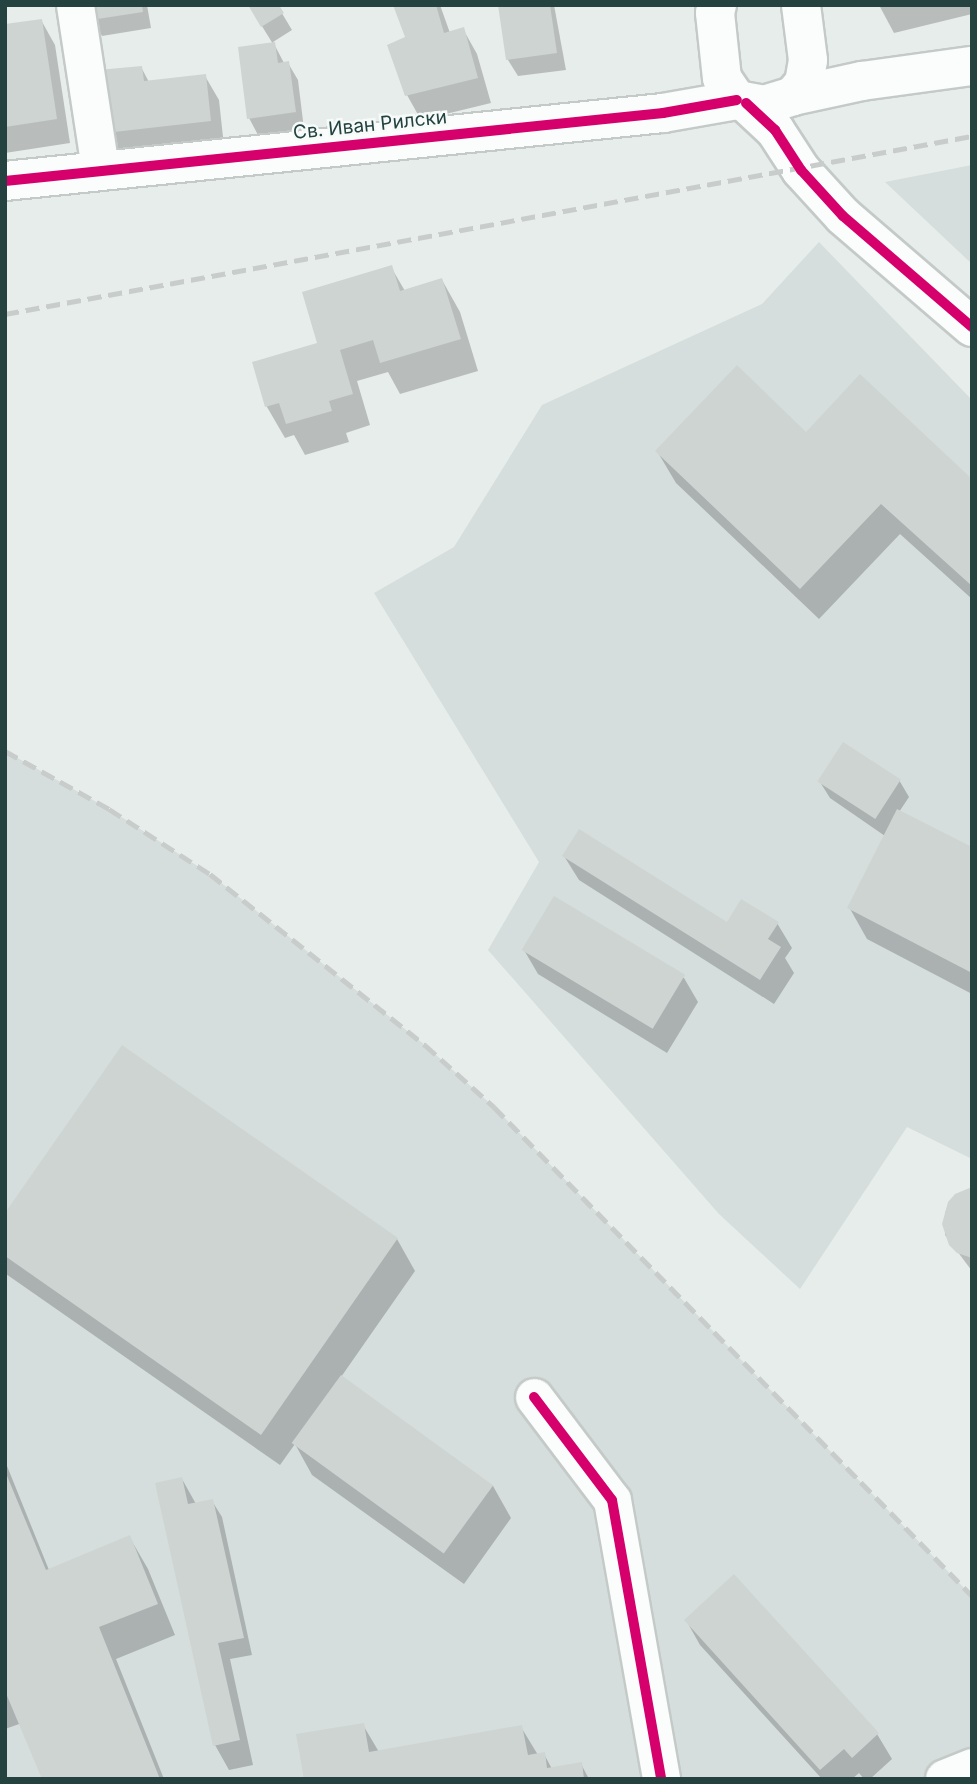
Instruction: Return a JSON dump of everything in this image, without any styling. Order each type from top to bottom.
[{"type":"street","points":[[75,5],[100,169]]},
{"type":"street","points":[[787,144],[781,118],[788,98],[804,83],[808,60],[801,5]]},
{"type":"street","points":[[715,8],[722,78],[741,101],[767,120],[787,144],[801,170],[843,216],[972,327]]},
{"type":"street","points":[[808,60],[839,77],[862,81]]},
{"type":"street","name":"Св. Иван Рилски","points":[[663,113],[685,100],[720,66]]},
{"type":"street","points":[[788,98],[862,81],[972,66]]},
{"type":"street","name":"Св. Иван Рилски","points":[[5,181],[100,169],[663,113],[741,101],[764,105],[788,98]]},
{"type":"street","points":[[534,1396],[612,1500],[660,1779]]},
{"type":"shaded area","points":[[972,165],[972,264],[885,182]]},
{"type":"shaded area","points":[[819,242],[972,400],[972,1159],[907,1127],[800,1289],[719,1214],[488,950],[539,862],[374,593],[454,547],[542,405],[762,304]]},
{"type":"shaded area","points":[[5,751],[109,809],[210,874],[425,1045],[494,1107],[972,1596],[972,1779],[5,1779]]},
{"type":"building","points":[[88,5],[142,5],[143,12],[91,20]]},
{"type":"building","points":[[248,5],[279,5],[284,13],[261,27]]},
{"type":"building","points":[[393,5],[436,5],[444,33],[464,27],[478,78],[405,96],[387,45],[405,37]]},
{"type":"building","points":[[498,5],[550,5],[557,53],[506,60]]},
{"type":"building","points":[[42,19],[57,119],[5,127],[5,24]]},
{"type":"building","points":[[275,42],[278,63],[289,61],[296,112],[247,119],[238,47]]},
{"type":"building","points":[[142,66],[144,81],[206,74],[211,121],[105,133],[98,70]]},
{"type":"building","points":[[392,265],[400,291],[442,278],[461,339],[380,363],[373,340],[340,350],[353,394],[329,401],[332,411],[286,424],[279,403],[265,407],[252,362],[317,343],[302,292]]},
{"type":"building","points":[[737,365],[806,432],[860,374],[972,479],[972,586],[881,504],[800,589],[655,451]]},
{"type":"building","points":[[843,742],[901,780],[875,819],[817,781]]},
{"type":"building","points":[[897,809],[972,847],[972,973],[847,908]]},
{"type":"building","points":[[579,829],[727,922],[741,899],[779,922],[768,939],[781,947],[760,980],[562,856]]},
{"type":"building","points":[[554,896],[685,975],[653,1029],[522,950]]},
{"type":"building","points":[[122,1045],[398,1238],[261,1435],[5,1256],[5,1213]]},
{"type":"building","points":[[972,1187],[972,1258],[957,1253],[949,1245],[942,1224],[948,1202],[955,1194]]},
{"type":"building","points":[[341,1375],[493,1486],[444,1553],[292,1443]]},
{"type":"building","points":[[5,1471],[46,1570],[130,1535],[158,1604],[99,1627],[160,1779],[42,1779],[5,1691]]},
{"type":"building","points":[[182,1477],[188,1504],[213,1499],[244,1638],[218,1643],[240,1740],[213,1746],[155,1483]]},
{"type":"building","points":[[734,1574],[879,1733],[852,1758],[844,1749],[820,1770],[684,1620]]},
{"type":"building","points":[[364,1723],[369,1752],[522,1725],[528,1755],[545,1752],[547,1768],[582,1762],[584,1779],[304,1779],[296,1734]]},
{"type":"railway","points":[[5,314],[972,136]]},
{"type":"railway","points":[[5,751],[109,809],[210,874],[425,1045],[494,1107],[972,1596]]},
{"type":"cycle path","points":[[5,181],[663,113],[737,100]]},
{"type":"cycle path","points":[[746,103],[775,130],[801,170],[843,216],[972,327]]},
{"type":"cycle path","points":[[534,1397],[612,1500],[661,1779]]}]
